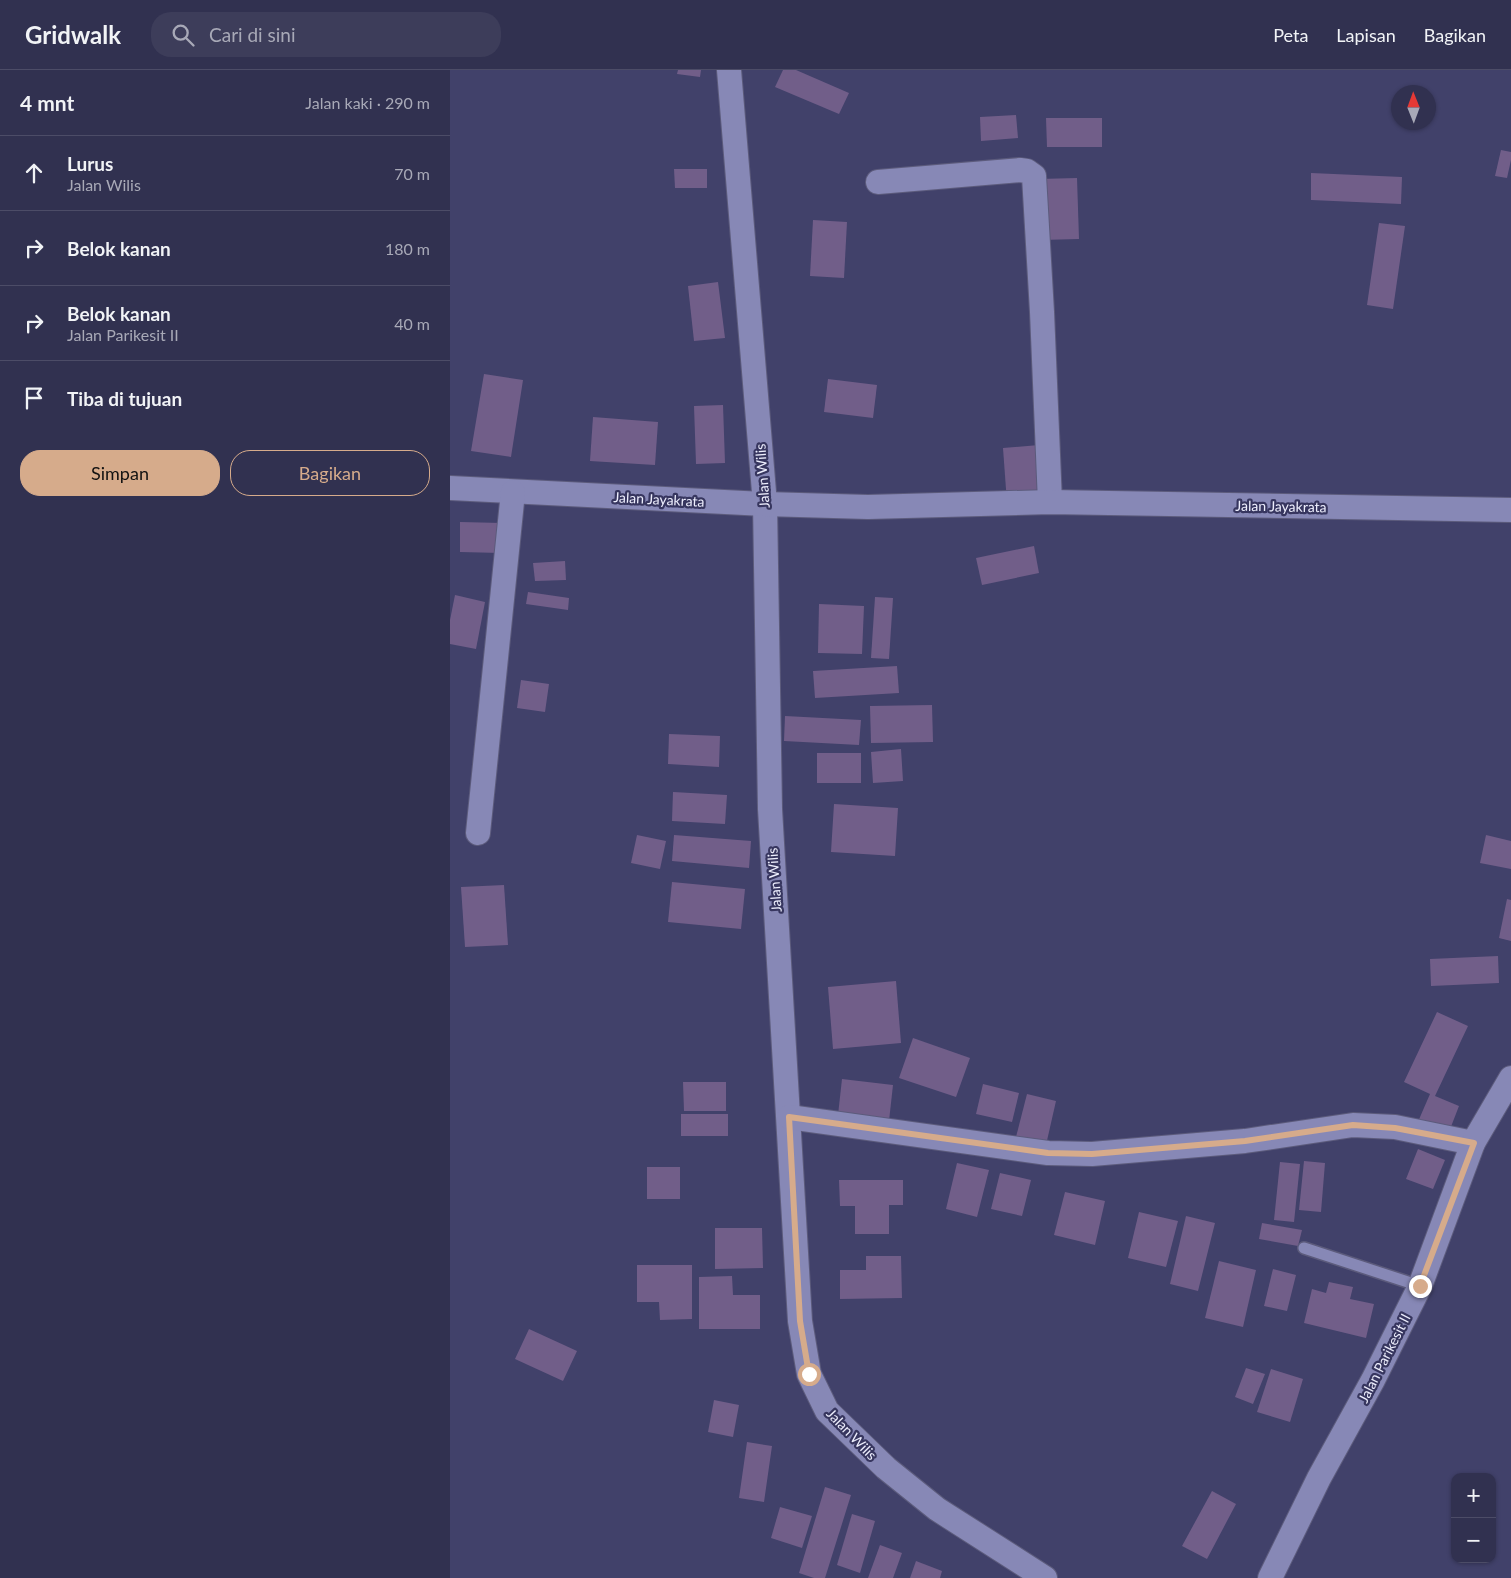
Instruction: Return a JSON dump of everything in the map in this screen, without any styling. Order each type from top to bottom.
[{"type":"street","name":"Jalan Wilis","points":[[729,70],[765,504],[770,809],[800,1321],[809,1374],[827,1411],[886,1468],[937,1509],[1045,1578]]},
{"type":"street","points":[[878,182],[1020,170],[1027,171],[1034,176],[1050,502]]},
{"type":"street","name":"Jalan Jayakrata","points":[[450,488],[765,504],[868,507],[1050,502],[1511,510]]},
{"type":"street","points":[[478,832],[513,492]]},
{"type":"street","name":"Jalan Parikesit II","points":[[1270,1578],[1318,1478],[1373,1380],[1420,1286],[1474,1143],[1511,1078]]},
{"type":"street","points":[[789,1117],[1048,1153],[1092,1154],[1245,1141],[1353,1125],[1395,1128],[1474,1143]]},
{"type":"lane","points":[[1304,1248],[1420,1286]]},
{"type":"building","points":[[678,70],[701,70],[700,77],[677,74]]},
{"type":"building","points":[[783,70],[796,70],[849,93],[839,114],[775,87]]},
{"type":"building","points":[[1016,115],[1018,138],[981,141],[980,117]]},
{"type":"building","points":[[1046,118],[1102,118],[1102,147],[1047,147]]},
{"type":"building","points":[[1501,150],[1511,152],[1507,178],[1495,176]]},
{"type":"building","points":[[674,169],[707,169],[707,188],[675,188]]},
{"type":"building","points":[[1311,173],[1402,177],[1401,204],[1311,200]]},
{"type":"building","points":[[1077,178],[1079,239],[1041,240],[1039,179]]},
{"type":"building","points":[[813,220],[847,222],[844,278],[810,276]]},
{"type":"building","points":[[1379,223],[1405,226],[1393,309],[1367,305]]},
{"type":"building","points":[[718,282],[725,338],[694,341],[688,286]]},
{"type":"building","points":[[484,374],[523,380],[511,457],[471,451]]},
{"type":"building","points":[[828,379],[877,385],[873,418],[824,412]]},
{"type":"building","points":[[723,405],[725,463],[696,464],[694,406]]},
{"type":"building","points":[[593,417],[658,422],[655,465],[590,461]]},
{"type":"building","points":[[1039,445],[1043,500],[1007,503],[1003,448]]},
{"type":"building","points":[[460,522],[502,523],[501,553],[460,552]]},
{"type":"building","points":[[1034,546],[1039,573],[982,585],[976,558]]},
{"type":"building","points":[[565,561],[566,580],[535,581],[533,563]]},
{"type":"building","points":[[528,592],[569,598],[568,610],[526,604]]},
{"type":"building","points":[[455,595],[485,602],[476,649],[450,644],[450,620]]},
{"type":"building","points":[[875,597],[893,598],[889,659],[871,658]]},
{"type":"building","points":[[819,604],[864,606],[862,654],[818,653]]},
{"type":"building","points":[[897,666],[899,693],[815,698],[813,671]]},
{"type":"building","points":[[521,680],[549,684],[545,712],[517,708]]},
{"type":"building","points":[[932,705],[933,742],[871,743],[870,706]]},
{"type":"building","points":[[785,716],[861,720],[859,745],[784,741]]},
{"type":"building","points":[[669,734],[720,736],[719,767],[668,764]]},
{"type":"building","points":[[901,749],[903,781],[873,783],[871,752]]},
{"type":"building","points":[[817,753],[861,753],[861,783],[817,783]]},
{"type":"building","points":[[673,792],[727,795],[725,824],[672,821]]},
{"type":"building","points":[[834,804],[898,808],[895,856],[831,852]]},
{"type":"building","points":[[637,835],[666,841],[660,869],[631,863]]},
{"type":"building","points":[[674,835],[751,841],[749,868],[672,861]]},
{"type":"building","points":[[1486,835],[1511,841],[1511,869],[1480,863]]},
{"type":"building","points":[[672,882],[745,889],[741,929],[668,922]]},
{"type":"building","points":[[504,885],[508,945],[465,947],[461,887]]},
{"type":"building","points":[[1507,899],[1511,900],[1511,941],[1499,938]]},
{"type":"building","points":[[1498,956],[1499,983],[1431,986],[1430,959]]},
{"type":"building","points":[[896,981],[901,1043],[833,1049],[828,987]]},
{"type":"building","points":[[1437,1012],[1468,1026],[1435,1096],[1459,1106],[1447,1137],[1417,1124],[1430,1094],[1404,1082]]},
{"type":"building","points":[[913,1038],[970,1058],[956,1097],[899,1078]]},
{"type":"building","points":[[842,1079],[893,1085],[889,1121],[838,1115]]},
{"type":"building","points":[[683,1082],[726,1082],[726,1111],[684,1111]]},
{"type":"building","points":[[983,1084],[1019,1093],[1012,1122],[976,1114]]},
{"type":"building","points":[[1027,1094],[1056,1101],[1046,1145],[1016,1137]]},
{"type":"building","points":[[681,1114],[728,1114],[728,1136],[681,1136]]},
{"type":"building","points":[[1418,1149],[1445,1160],[1433,1189],[1406,1179]]},
{"type":"building","points":[[1304,1161],[1325,1163],[1321,1212],[1299,1210]]},
{"type":"building","points":[[1280,1162],[1300,1164],[1294,1222],[1274,1220]]},
{"type":"building","points":[[957,1163],[989,1170],[977,1217],[946,1209]]},
{"type":"building","points":[[647,1167],[680,1167],[680,1199],[647,1199]]},
{"type":"building","points":[[1000,1173],[1031,1180],[1022,1216],[991,1209]]},
{"type":"building","points":[[839,1180],[903,1180],[903,1205],[889,1205],[889,1234],[855,1234],[855,1206],[840,1206]]},
{"type":"building","points":[[1065,1192],[1105,1201],[1095,1245],[1054,1235]]},
{"type":"building","points":[[1139,1212],[1178,1221],[1166,1267],[1128,1258]]},
{"type":"building","points":[[1186,1216],[1215,1223],[1198,1291],[1170,1284]]},
{"type":"building","points":[[1262,1223],[1302,1230],[1298,1246],[1259,1239]]},
{"type":"building","points":[[715,1228],[762,1228],[763,1268],[715,1269]]},
{"type":"building","points":[[866,1256],[901,1256],[902,1298],[840,1299],[840,1270],[866,1270]]},
{"type":"building","points":[[1219,1261],[1256,1270],[1243,1327],[1205,1318]]},
{"type":"building","points":[[637,1265],[692,1265],[692,1319],[660,1320],[659,1302],[637,1302]]},
{"type":"building","points":[[1273,1269],[1296,1275],[1287,1311],[1264,1306]]},
{"type":"building","points":[[732,1276],[733,1295],[760,1295],[760,1329],[699,1329],[699,1277]]},
{"type":"building","points":[[1329,1282],[1353,1287],[1350,1299],[1374,1304],[1366,1338],[1304,1323],[1312,1289],[1326,1293]]},
{"type":"building","points":[[529,1329],[577,1351],[563,1381],[515,1359]]},
{"type":"building","points":[[1246,1368],[1265,1374],[1253,1404],[1235,1397]]},
{"type":"building","points":[[1271,1369],[1303,1379],[1290,1422],[1257,1412]]},
{"type":"building","points":[[714,1400],[739,1405],[733,1437],[708,1432]]},
{"type":"building","points":[[747,1442],[772,1446],[764,1502],[739,1498]]},
{"type":"building","points":[[825,1487],[851,1495],[825,1578],[814,1578],[799,1573]]},
{"type":"building","points":[[1212,1491],[1236,1504],[1207,1559],[1182,1546]]},
{"type":"building","points":[[780,1507],[812,1516],[802,1548],[771,1538]]},
{"type":"building","points":[[852,1514],[875,1521],[860,1573],[837,1565]]},
{"type":"building","points":[[880,1545],[902,1553],[893,1578],[868,1578]]},
{"type":"building","points":[[916,1561],[942,1571],[940,1578],[910,1578]]},
{"type":"route","points":[[809,1374],[800,1321],[789,1117],[1048,1153],[1092,1154],[1245,1141],[1353,1125],[1395,1128],[1474,1143],[1420,1286]]}]
